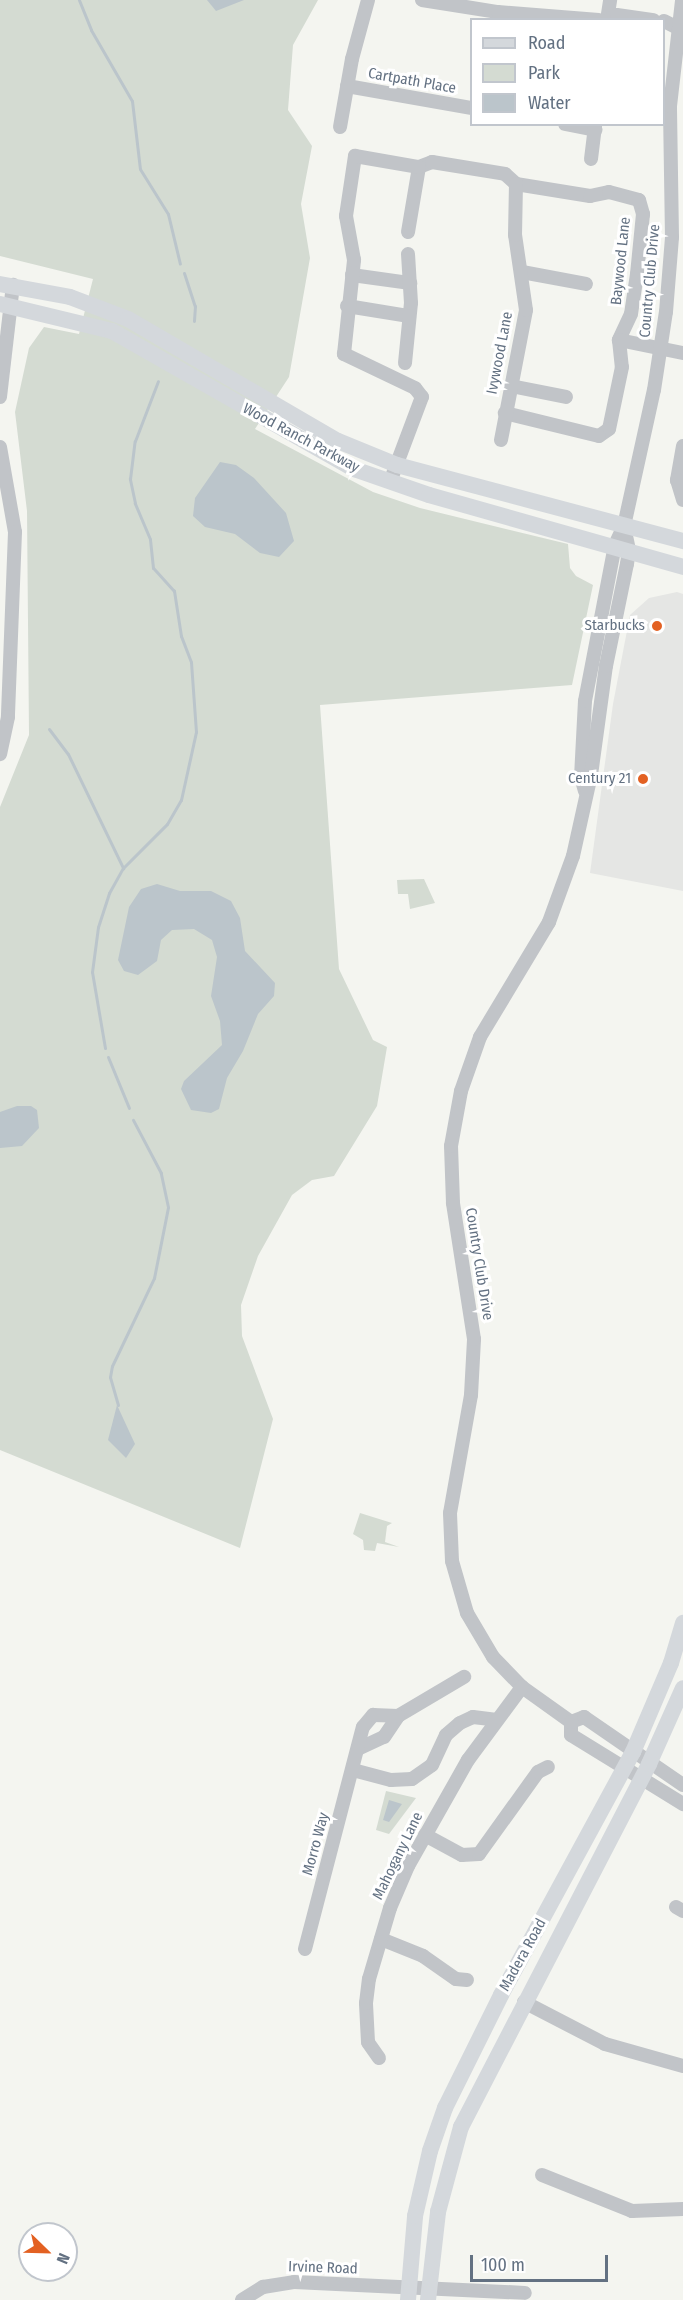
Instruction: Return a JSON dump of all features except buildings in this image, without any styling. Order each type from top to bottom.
[{"type":"main road","name":"Wood Ranch Parkway","points":[[6,284],[70,297],[128,319],[338,441],[396,465],[683,542]]},
{"type":"main road","name":"Wood Ranch Parkway","points":[[6,304],[112,331],[313,448],[390,482],[683,567]]},
{"type":"main road","name":"Madera Road","points":[[408,2295],[417,2206],[445,2108],[501,1995],[633,1752],[671,1663],[683,1623]]},
{"type":"main road","name":"Madera Road","points":[[429,2295],[438,2212],[450,2160],[476,2094],[650,1764],[683,1688]]},
{"type":"street","points":[[340,127],[347,86],[369,0]]},
{"type":"street","points":[[422,0],[498,12],[574,18]]},
{"type":"street","points":[[607,18],[610,0]]},
{"type":"street","name":"Country Club Drive","points":[[571,1722],[522,1687],[480,1638],[464,1604],[452,1561],[450,1513],[471,1395],[474,1339],[453,1203],[451,1146],[461,1091],[480,1037],[534,949],[565,882],[585,791],[580,777],[585,701],[622,548],[624,526],[660,349],[671,256],[670,106],[682,0]]},
{"type":"street","points":[[611,18],[617,15],[639,18]]},
{"type":"street","points":[[665,22],[678,28]]},
{"type":"street","points":[[665,31],[678,28]]},
{"type":"street","name":"Cartpath Place","points":[[347,86],[470,108]]},
{"type":"street","points":[[591,159],[595,127]]},
{"type":"street","points":[[390,482],[422,398],[415,388],[344,354],[354,250],[346,216],[355,156],[419,167],[432,162],[505,174],[516,184]]},
{"type":"street","points":[[408,232],[419,167]]},
{"type":"street","name":"Baywood Lane","points":[[516,184],[590,196],[609,192],[639,200],[643,214],[632,314],[619,340]]},
{"type":"street","name":"Ivywood Lane","points":[[501,440],[526,309],[515,235],[516,184]]},
{"type":"street","points":[[405,363],[410,283],[408,254]]},
{"type":"street","points":[[522,272],[586,284]]},
{"type":"street","points":[[352,274],[410,283]]},
{"type":"street","points":[[0,397],[6,284]]},
{"type":"street","points":[[347,306],[409,316]]},
{"type":"street","points":[[505,413],[554,422],[572,431],[605,435],[622,367],[619,340],[683,353]]},
{"type":"street","points":[[511,386],[566,397]]},
{"type":"street","points":[[683,446],[676,480],[683,500]]},
{"type":"street","points":[[0,447],[15,532],[8,717],[0,754]]},
{"type":"street","name":"Morro Way","points":[[360,1748],[384,1737],[398,1716],[464,1677]]},
{"type":"street","name":"Mahogany Lane","points":[[379,2058],[368,2042],[366,2004],[381,1939],[399,1886],[425,1835],[468,1761],[522,1687]]},
{"type":"street","name":"Morro Way","points":[[305,1949],[369,1717],[379,1714],[398,1716]]},
{"type":"street","points":[[353,1770],[390,1780],[412,1779],[432,1764],[446,1735],[460,1723],[474,1717],[497,1720]]},
{"type":"street","points":[[683,1785],[584,1717],[571,1722],[571,1735],[683,1804]]},
{"type":"street","points":[[425,1835],[462,1855],[479,1854],[538,1772],[548,1767]]},
{"type":"street","points":[[381,1939],[423,1956],[456,1979],[467,1980]]},
{"type":"street","points":[[524,2002],[605,2044],[683,2066]]},
{"type":"street","points":[[542,2175],[632,2211],[683,2209]]},
{"type":"street","name":"Irvine Road","points":[[242,2300],[263,2286],[294,2282],[408,2295],[525,2293]]},
{"type":"shaded area","points":[[677,592],[683,594],[683,891],[590,873],[613,704],[630,615],[649,598]]},
{"type":"green space","points":[[0,0],[318,0],[293,45],[288,110],[312,146],[301,204],[310,258],[289,377],[255,429],[373,492],[420,508],[568,544],[570,568],[576,576],[593,585],[572,685],[320,705],[339,969],[373,1040],[387,1047],[377,1106],[334,1176],[312,1180],[292,1195],[258,1256],[241,1305],[242,1336],[273,1419],[240,1548],[0,1450],[0,807],[29,735],[27,511],[15,412],[29,348],[44,327],[79,334],[93,279],[0,256]]},
{"type":"green space","points":[[424,879],[435,903],[410,909],[408,894],[398,894],[397,880]]},
{"type":"green space","points":[[360,1513],[392,1523],[387,1526],[385,1542],[399,1547],[377,1543],[375,1551],[364,1550],[363,1540],[353,1534]]},
{"type":"green space","points":[[386,1791],[416,1798],[389,1834],[376,1830]]},
{"type":"water","points":[[207,0],[244,0],[216,11]]},
{"type":"water","points":[[220,462],[236,465],[254,478],[286,513],[294,541],[279,557],[260,553],[235,534],[205,527],[193,516],[195,498]]},
{"type":"water","points":[[157,884],[180,891],[211,891],[231,901],[240,918],[245,951],[275,983],[274,996],[258,1014],[243,1051],[227,1078],[219,1109],[211,1113],[191,1110],[181,1089],[184,1081],[222,1045],[220,1021],[211,996],[217,957],[212,940],[194,929],[172,930],[161,940],[157,961],[138,975],[124,971],[118,960],[129,907],[141,889]]},
{"type":"water","points":[[17,1106],[31,1106],[37,1110],[39,1128],[22,1146],[0,1148],[0,1112]]},
{"type":"water","points":[[117,1405],[135,1444],[126,1458],[108,1440]]},
{"type":"water","points":[[389,1800],[402,1804],[389,1822],[383,1820]]},
{"type":"waterway","points":[[79,0],[91,30],[132,101],[140,169],[168,214],[180,264]]},
{"type":"waterway","points":[[184,273],[195,306],[194,321]]},
{"type":"waterway","points":[[105,1048],[92,972],[98,927],[109,893],[123,868],[167,824],[181,800],[196,732],[191,662],[181,636],[174,591],[153,568],[150,539],[135,503],[130,479],[135,441],[158,381]]},
{"type":"waterway","points":[[49,729],[68,754],[123,868]]},
{"type":"waterway","points":[[108,1057],[129,1108]]},
{"type":"waterway","points":[[118,1405],[110,1377],[112,1366],[154,1278],[168,1207],[161,1173],[133,1120]]},
{"type":"place","name":"Starbucks","points":[[657,626]]},
{"type":"place","name":"Century 21","points":[[643,779]]}]
